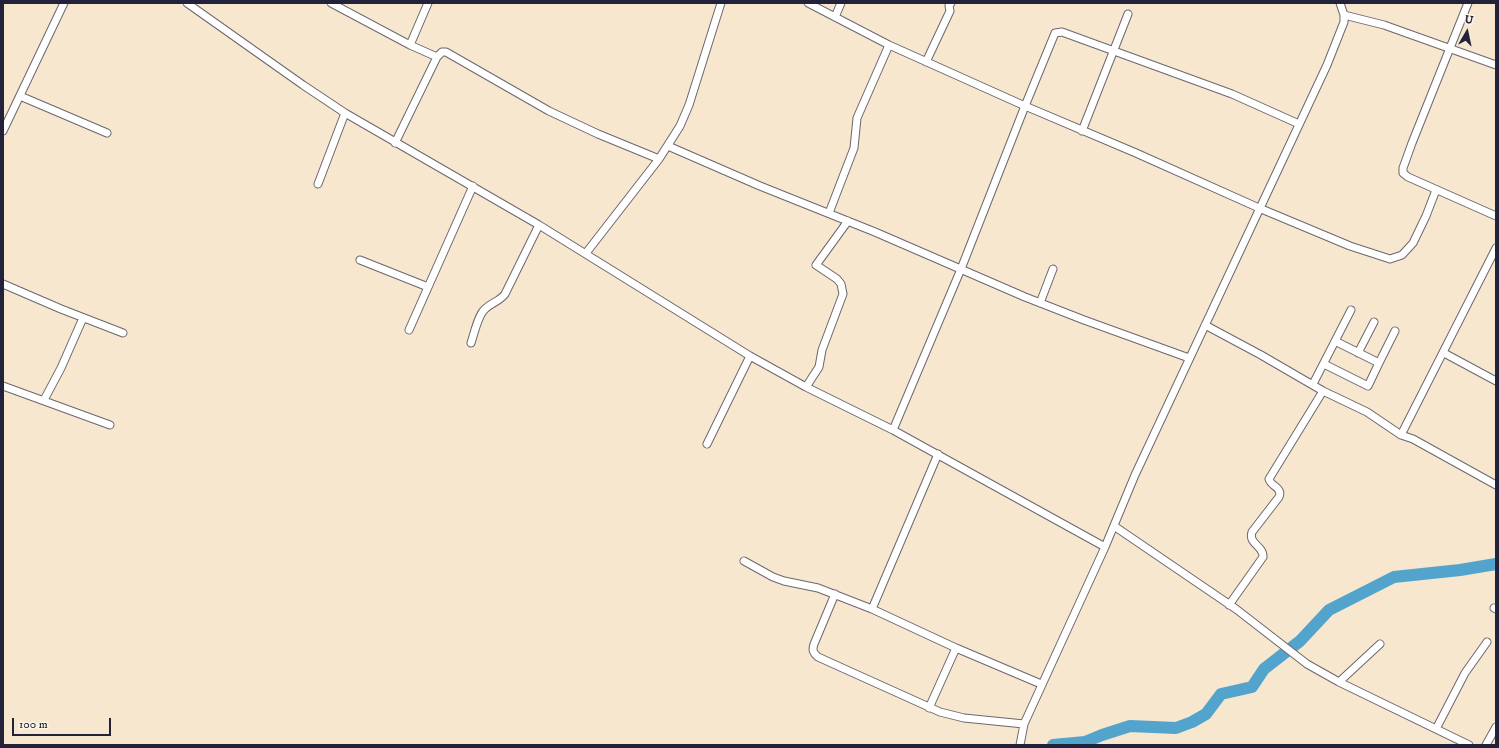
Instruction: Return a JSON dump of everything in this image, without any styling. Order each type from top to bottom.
[{"type":"street","points":[[3,131],[64,3]]},
{"type":"street","points":[[186,3],[345,114],[473,186],[586,253],[750,356],[806,387],[938,454],[1105,547]]},
{"type":"street","points":[[331,3],[410,45],[437,57]]},
{"type":"street","points":[[410,45],[428,3]]},
{"type":"street","points":[[586,253],[659,160],[680,126],[689,105],[721,3]]},
{"type":"street","points":[[808,3],[889,45],[1025,106],[1259,208],[1350,246],[1390,259],[1402,255],[1413,243],[1436,190]]},
{"type":"street","points":[[835,17],[841,3]]},
{"type":"street","points":[[926,62],[943,23],[950,11],[949,5],[951,3]]},
{"type":"street","points":[[1020,743],[1024,724],[1041,684],[1105,547],[1135,475],[1299,124],[1342,28],[1344,15],[1340,3]]},
{"type":"street","points":[[1468,3],[1412,143],[1403,168],[1403,173],[1408,177],[1436,190],[1496,216]]},
{"type":"street","points":[[1082,131],[1128,14]]},
{"type":"street","points":[[1344,15],[1384,25],[1496,65]]},
{"type":"street","points":[[893,430],[961,269],[1055,33],[1062,32],[1232,94],[1299,124]]},
{"type":"street","points":[[829,213],[854,148],[857,118],[889,45]]},
{"type":"street","points":[[395,143],[437,57],[442,52],[450,54],[556,114],[591,131],[659,160]]},
{"type":"street","points":[[20,96],[106,132]]},
{"type":"street","points":[[318,184],[345,114]]},
{"type":"street","points":[[668,146],[1040,303],[1189,358]]},
{"type":"street","points":[[409,330],[456,228],[473,186]]},
{"type":"street","points":[[806,387],[819,367],[822,350],[842,294],[841,284],[837,279],[816,265],[848,221]]},
{"type":"street","points":[[471,344],[482,313],[489,306],[501,299],[505,294],[539,225]]},
{"type":"street","points":[[1401,435],[1496,248]]},
{"type":"street","points":[[360,260],[428,287]]},
{"type":"street","points":[[1040,303],[1053,269]]},
{"type":"street","points":[[3,284],[83,318],[124,333]]},
{"type":"street","points":[[1314,384],[1351,310]]},
{"type":"street","points":[[44,400],[62,368],[83,318]]},
{"type":"street","points":[[1358,353],[1374,322]]},
{"type":"street","points":[[1205,325],[1314,384],[1323,391],[1367,412],[1401,435],[1413,439],[1496,485]]},
{"type":"street","points":[[1324,364],[1368,386],[1395,331]]},
{"type":"street","points":[[1335,341],[1379,363]]},
{"type":"street","points":[[1444,353],[1496,381]]},
{"type":"street","points":[[707,444],[750,356]]},
{"type":"street","points":[[3,386],[110,425]]},
{"type":"street","points":[[1229,605],[1263,557],[1263,552],[1250,536],[1279,497],[1281,492],[1271,484],[1269,479],[1323,391]]},
{"type":"street","points":[[872,610],[938,454]]},
{"type":"street","points":[[1114,526],[1229,605],[1307,664],[1339,682],[1469,745]]},
{"type":"street","points":[[744,561],[773,577],[784,581],[818,588],[835,594],[1041,684]]},
{"type":"street","points":[[835,594],[814,644],[814,654],[930,708],[951,716],[1024,724]]},
{"type":"street","points":[[1436,729],[1462,680],[1487,642]]},
{"type":"street","points":[[1339,682],[1380,644]]},
{"type":"street","points":[[930,708],[956,648]]},
{"type":"street","points":[[1486,745],[1496,727]]},
{"type":"waterway","points":[[1053,745],[1085,742],[1130,726],[1176,728],[1192,722],[1206,714],[1221,694],[1252,687],[1264,669],[1300,641],[1329,610],[1394,577],[1460,570],[1496,564]]}]
